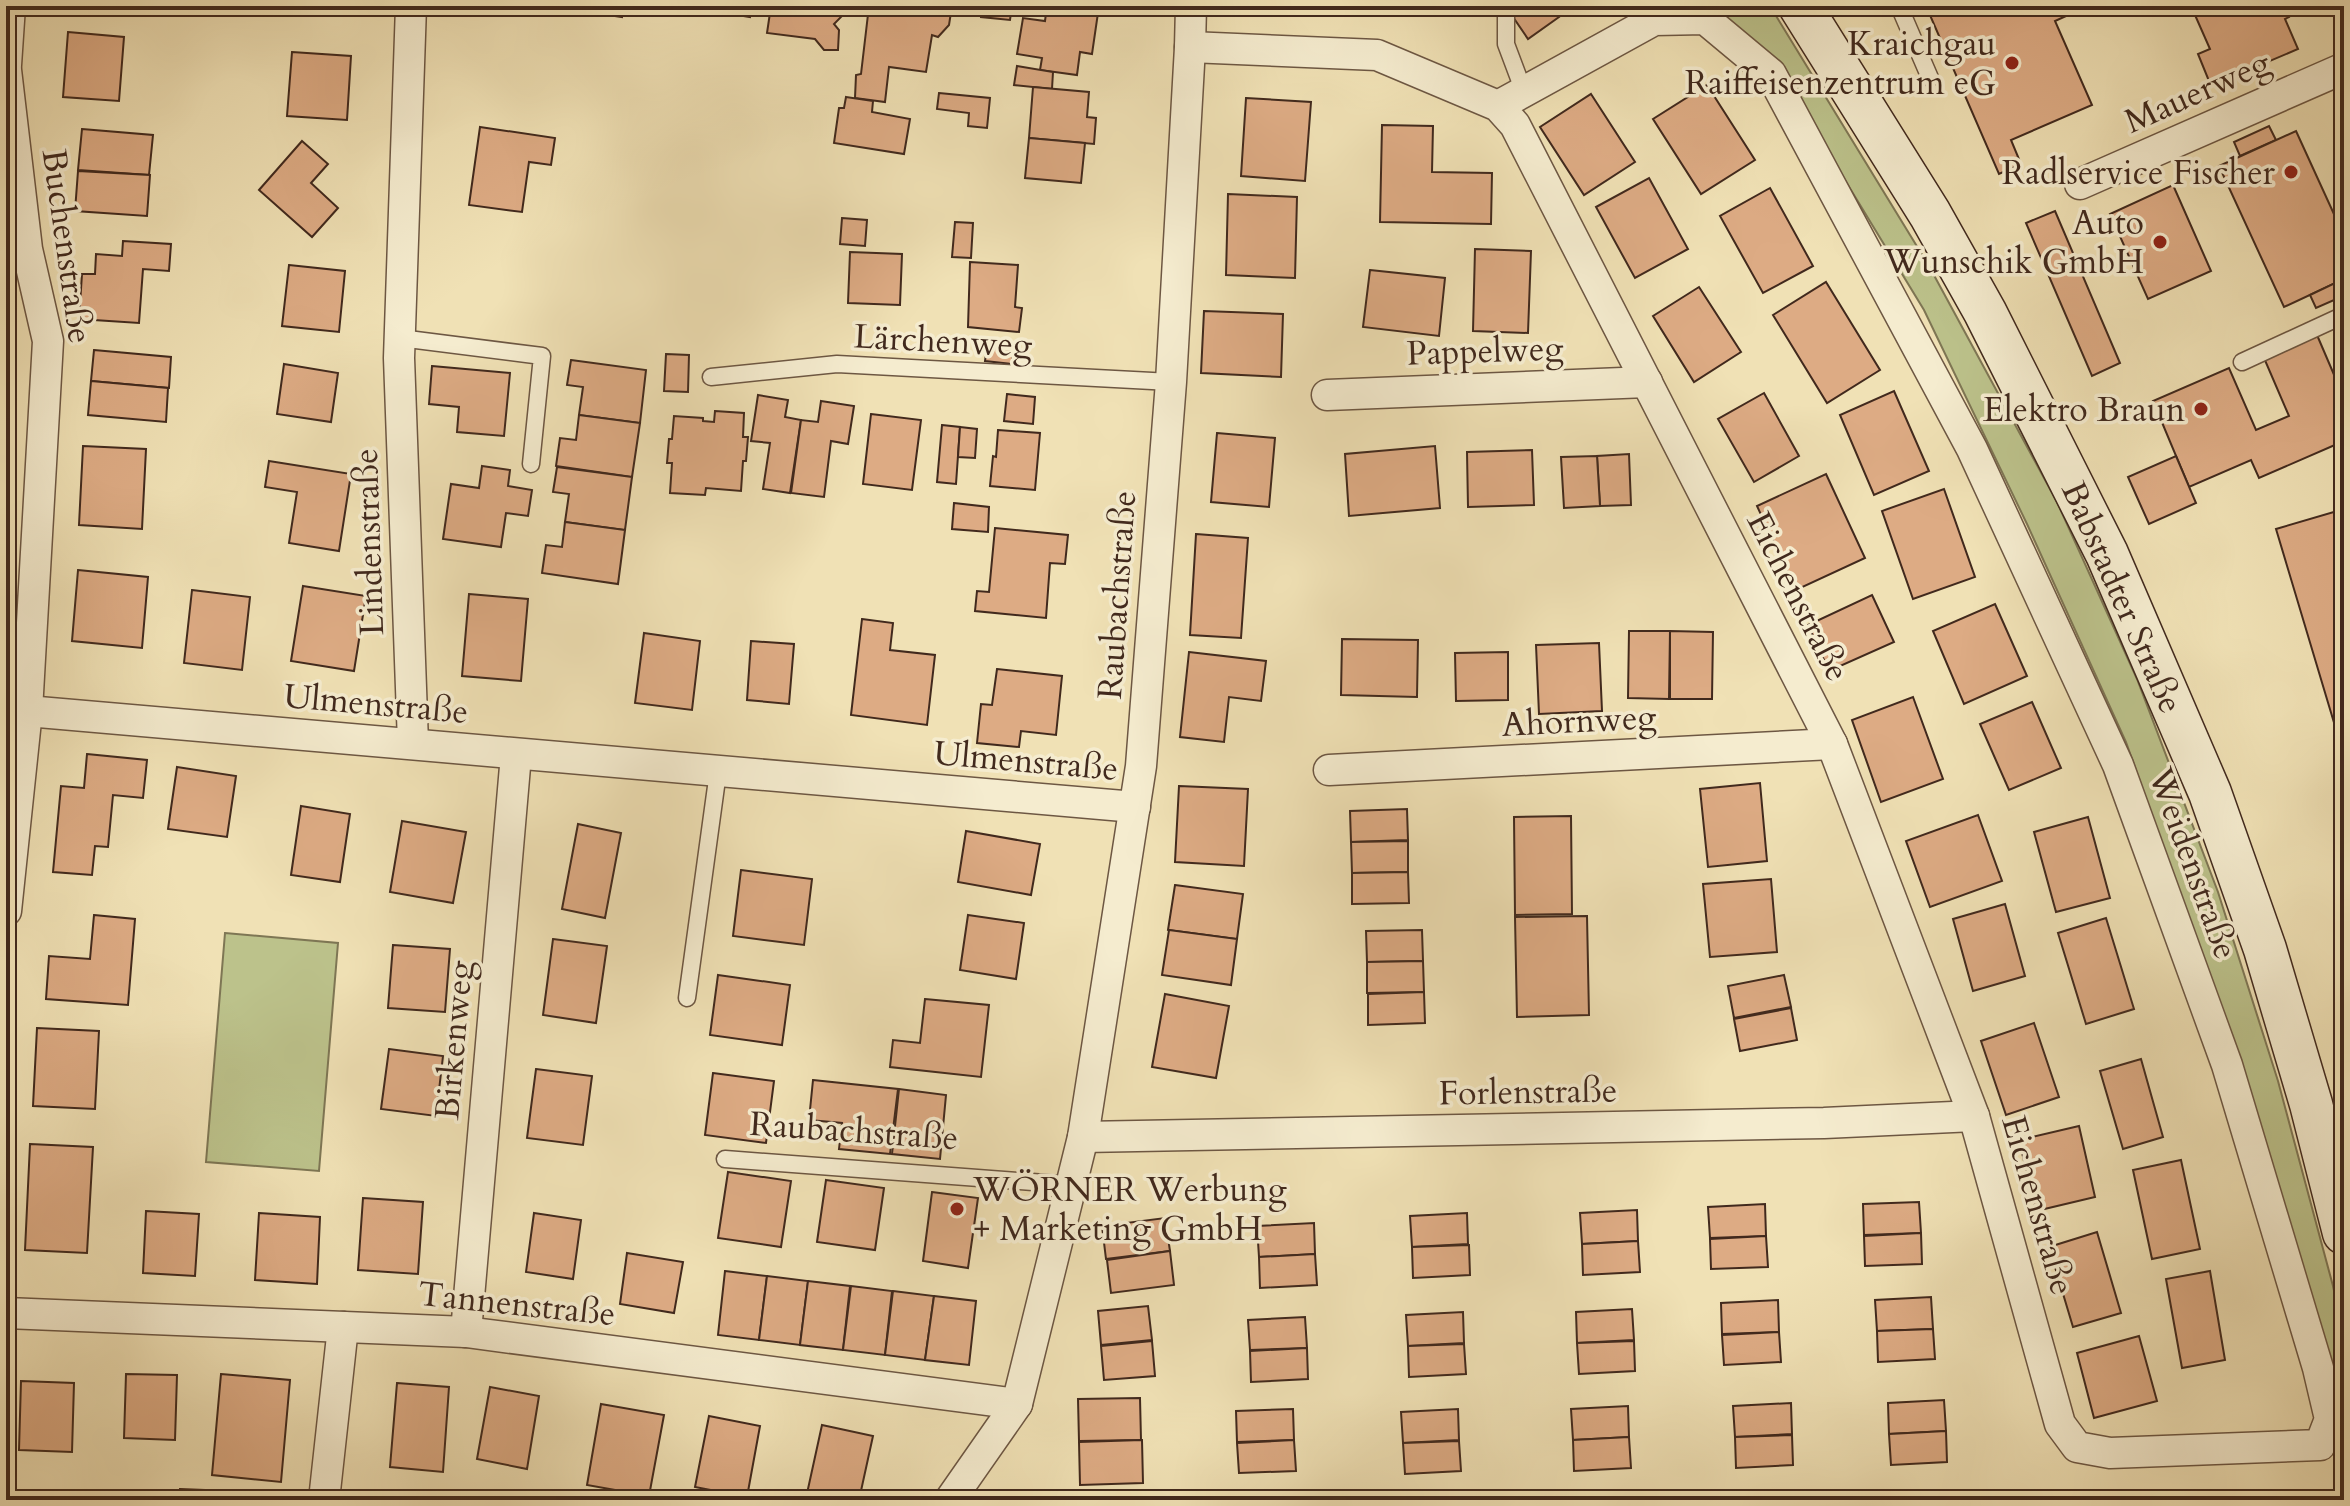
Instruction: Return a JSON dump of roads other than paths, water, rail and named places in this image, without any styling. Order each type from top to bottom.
[{"type":"street","name":"Buchenstraße","points":[[6,911],[27,711],[48,341],[27,249],[6,68],[10,6]]},
{"type":"street","name":"Lindenstraße","points":[[411,6],[400,338],[413,743]]},
{"type":"street","name":"Raubachstraße","points":[[950,1500],[1017,1404],[1083,1137],[1141,766],[1171,382],[1191,6]]},
{"type":"street","name":"Babstadter Straße","points":[[1800,6],[1937,226],[1985,312],[2107,554],[2210,793],[2265,949],[2311,1104],[2344,1233]]},
{"type":"street","name":"Weidenstraße","points":[[1498,106],[1654,20],[1705,19],[1771,74],[1972,449],[2118,765],[2227,1065],[2318,1368],[2330,1419],[2320,1445],[2110,1453],[2077,1447]]},
{"type":"street","points":[[1190,47],[1377,55],[1498,106]]},
{"type":"street","name":"Mauerweg","points":[[2080,184],[2344,68]]},
{"type":"street","name":"Eichenstraße","points":[[1498,106],[1515,125],[1832,744],[1974,1116],[2060,1424],[2077,1447]]},
{"type":"street","name":"Pappelweg","points":[[1327,395],[1647,382]]},
{"type":"street","name":"Ulmenstraße","points":[[27,711],[1135,807]]},
{"type":"street","name":"Ahornweg","points":[[1329,770],[1832,744]]},
{"type":"street","name":"Birkenweg","points":[[466,1332],[516,755]]},
{"type":"street","name":"Forlenstraße","points":[[1083,1137],[1794,1124],[1974,1116]]},
{"type":"street","name":"Tannenstraße","points":[[6,1313],[466,1332],[1017,1404]]},
{"type":"street","points":[[324,1500],[343,1327]]},
{"type":"lane","points":[[1506,6],[1506,44],[1524,92]]},
{"type":"lane","points":[[1899,6],[1930,78]]},
{"type":"lane","points":[[2242,362],[2344,315]]},
{"type":"lane","points":[[400,338],[542,356],[531,464]]},
{"type":"lane","name":"Lärchenweg","points":[[711,377],[837,364],[1171,382]]},
{"type":"lane","points":[[687,998],[718,772]]},
{"type":"lane","name":"Raubachstraße","points":[[725,1159],[1072,1185]]},
{"type":"place","name":"Kraichgau Raiffeisenzentrum eG","points":[[2012,63]]},
{"type":"place","name":"Radlservice Fischer","points":[[2291,172]]},
{"type":"place","name":"Auto Wunschik GmbH","points":[[2160,242]]},
{"type":"place","name":"Elektro Braun","points":[[2201,409]]},
{"type":"place","name":"WÖRNER Werbung + Marketing GmbH","points":[[957,1209]]}]
